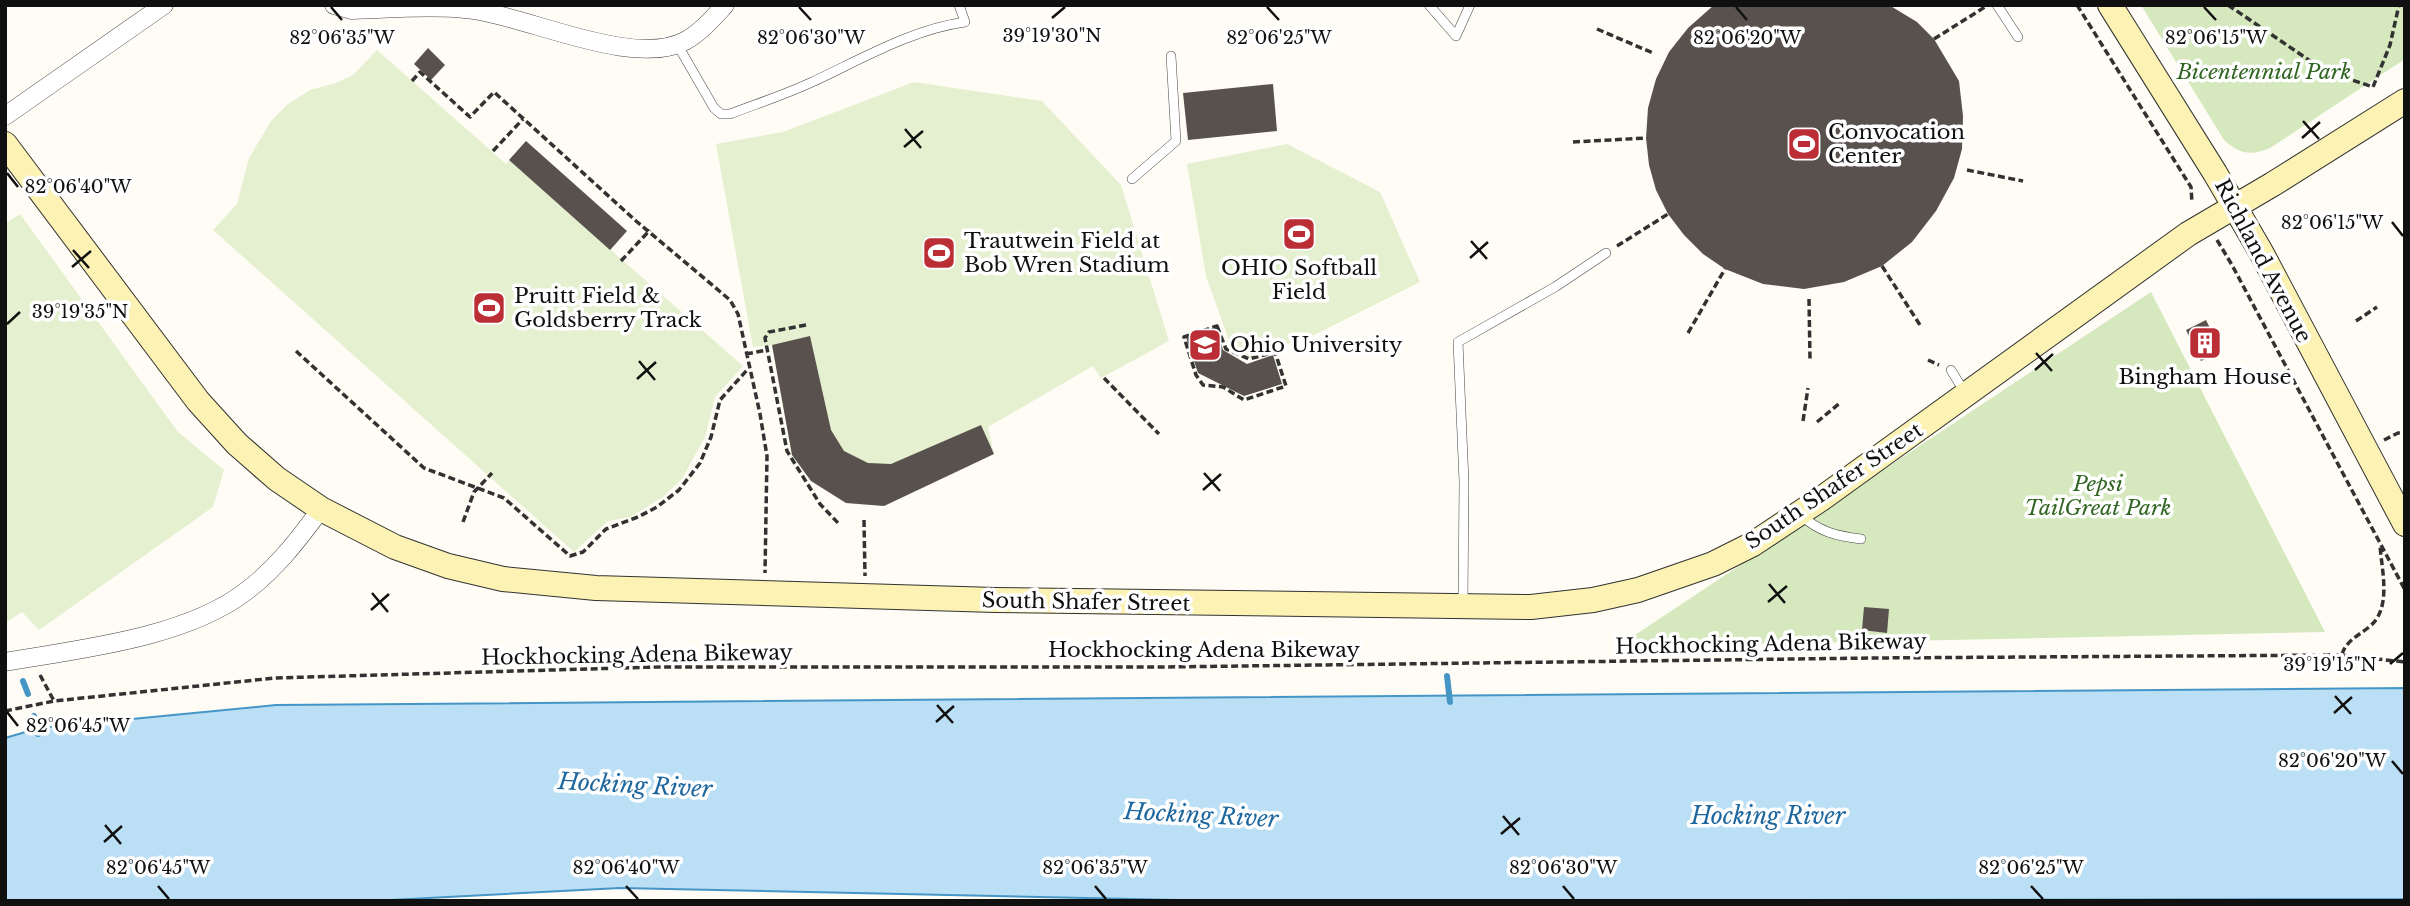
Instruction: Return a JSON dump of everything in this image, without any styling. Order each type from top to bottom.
[{"type":"street","points":[[5,116],[164,5]]},
{"type":"street","points":[[334,5],[352,10],[465,7],[624,48],[649,50],[677,44],[694,34],[724,5]]},
{"type":"street","name":"Richland Avenue","points":[[2110,5],[2235,207],[2405,524]]},
{"type":"street","name":"South Shafer Street","points":[[5,144],[198,401],[256,461],[321,509],[395,547],[448,566],[503,579],[566,587],[995,600],[1531,607],[1592,600],[1638,590],[1713,564],[1754,544],[1800,514],[2188,234],[2405,100]]},
{"type":"street","points":[[5,662],[153,634],[199,618],[243,594],[261,579],[293,547],[321,509]]},
{"type":"lane","points":[[677,44],[714,108],[721,114],[730,114],[808,84],[854,61],[944,25],[965,22],[959,5]]},
{"type":"lane","points":[[1429,5],[1456,36],[1470,5]]},
{"type":"lane","points":[[1997,5],[2018,37]]},
{"type":"lane","points":[[1132,179],[1176,141],[1171,56]]},
{"type":"lane","points":[[1463,607],[1464,482],[1458,342],[1555,287],[1606,253]]},
{"type":"lane","points":[[1951,370],[1965,395]]},
{"type":"lane","points":[[1800,514],[1812,526],[1823,531],[1861,539]]},
{"type":"path","points":[[1934,40],[1987,5]]},
{"type":"path","points":[[2077,5],[2191,187],[2192,203]]},
{"type":"path","points":[[2228,5],[2325,72],[2373,87],[2394,32],[2399,5]]},
{"type":"path","points":[[1597,29],[1653,53]]},
{"type":"path","points":[[412,81],[420,72],[470,117],[494,92],[730,300],[738,314],[767,456],[765,575]]},
{"type":"path","points":[[494,151],[523,119]]},
{"type":"path","points":[[1573,142],[1646,138]]},
{"type":"path","points":[[1966,170],[2023,181]]},
{"type":"path","points":[[1606,253],[1668,214]]},
{"type":"path","points":[[621,261],[650,230]]},
{"type":"path","points":[[2232,265],[2405,590]]},
{"type":"path","points":[[1882,266],[1920,325]]},
{"type":"path","points":[[1688,333],[1725,269]]},
{"type":"path","points":[[1809,299],[1810,359]]},
{"type":"path","points":[[2356,321],[2377,307]]},
{"type":"path","points":[[806,325],[767,333],[765,338],[788,451],[820,504],[839,524]]},
{"type":"path","points":[[1217,326],[1226,349],[1250,359],[1275,352],[1286,386],[1244,400],[1223,387],[1202,387],[1184,337],[1217,326]]},
{"type":"path","points":[[746,354],[767,350]]},
{"type":"path","points":[[296,351],[424,468],[504,498],[570,556],[583,552],[606,529],[647,512],[679,490],[700,463],[711,437],[720,400],[748,369]]},
{"type":"path","points":[[1104,378],[1159,434]]},
{"type":"path","points":[[1803,421],[1808,388]]},
{"type":"path","points":[[1817,422],[1841,402]]},
{"type":"path","points":[[2382,441],[2398,433],[2405,433]]},
{"type":"path","points":[[463,522],[477,488],[492,473]]},
{"type":"path","points":[[2354,495],[2360,492]]},
{"type":"path","points":[[864,520],[865,578]]},
{"type":"path","points":[[2342,655],[2348,641],[2372,625],[2382,612],[2380,544]]},
{"type":"path","name":"Hockhocking Adena Bikeway","points":[[5,711],[54,701],[275,678],[656,667],[1163,667],[2342,655],[2405,662]]},
{"type":"path","points":[[37,670],[54,701]]},
{"type":"green space","name":"Bicentennial Park","points":[[2141,5],[2405,5],[2405,59],[2270,148],[2246,152],[2224,140]]},
{"type":"green space","name":"Pruitt Field & Goldsberry Track","points":[[377,50],[506,164],[526,141],[627,231],[611,250],[743,366],[715,397],[705,437],[682,479],[663,497],[630,517],[608,521],[574,552],[213,230],[237,204],[249,158],[271,121],[288,104],[310,90],[353,75]]},
{"type":"green space","name":"Trautwein Field at Bob Wren Stadium","points":[[914,82],[1042,101],[1121,185],[1169,341],[1101,378],[1093,366],[988,427],[994,454],[884,506],[846,503],[811,481],[792,455],[772,345],[753,347],[716,144],[783,132]]},
{"type":"green space","name":"OHIO Softball Field","points":[[1287,144],[1380,192],[1420,282],[1314,335],[1249,358],[1233,352],[1206,276],[1187,164]]},
{"type":"green space","points":[[20,214],[178,432],[224,470],[213,507],[39,630],[22,612],[5,623],[5,224]]},
{"type":"green space","name":"Pepsi TailGreat Park","points":[[2151,292],[2325,632],[1617,647]]},
{"type":"water","name":"Hocking River","points":[[2405,688],[2405,899],[1223,901],[620,888],[371,901],[5,901],[5,738],[39,728],[276,705]]},
{"type":"building","name":"Convocation Center","points":[[1714,5],[1889,5],[1917,22],[1934,39],[1959,81],[1963,116],[1962,149],[1954,178],[1936,211],[1912,242],[1882,266],[1844,282],[1804,289],[1763,284],[1725,269],[1703,254],[1668,214],[1656,190],[1649,165],[1646,138],[1648,108],[1656,79],[1669,52],[1688,28]]},
{"type":"building","points":[[428,48],[445,65],[431,80],[414,64]]},
{"type":"building","points":[[1273,84],[1277,131],[1188,140],[1183,93]]},
{"type":"building","points":[[526,141],[627,231],[610,250],[509,160]]},
{"type":"building","name":"Bingham House","points":[[2206,320],[2221,351],[2201,361],[2186,330]]},
{"type":"building","points":[[1216,327],[1223,350],[1247,364],[1273,355],[1282,384],[1244,396],[1198,373],[1186,337]]},
{"type":"building","points":[[810,336],[831,430],[844,451],[868,463],[891,464],[981,425],[994,454],[884,506],[846,503],[811,481],[792,455],[772,345]]},
{"type":"building","points":[[1864,607],[1889,609],[1887,633],[1862,630]]},
{"type":"waterway","points":[[1447,676],[1450,702]]},
{"type":"waterway","points":[[23,681],[28,694]]},
{"type":"waterway","points":[[34,716],[38,734]]},
{"type":"place","name":"Convocation Center","points":[[1804,144]]},
{"type":"place","name":"OHIO Softball Field","points":[[1299,234]]},
{"type":"place","name":"Trautwein Field at Bob Wren Stadium","points":[[939,253]]},
{"type":"place","name":"Pruitt Field & Goldsberry Track","points":[[489,308]]},
{"type":"place","name":"Bingham House","points":[[2205,343]]},
{"type":"place","name":"Ohio University","points":[[1205,345]]}]
